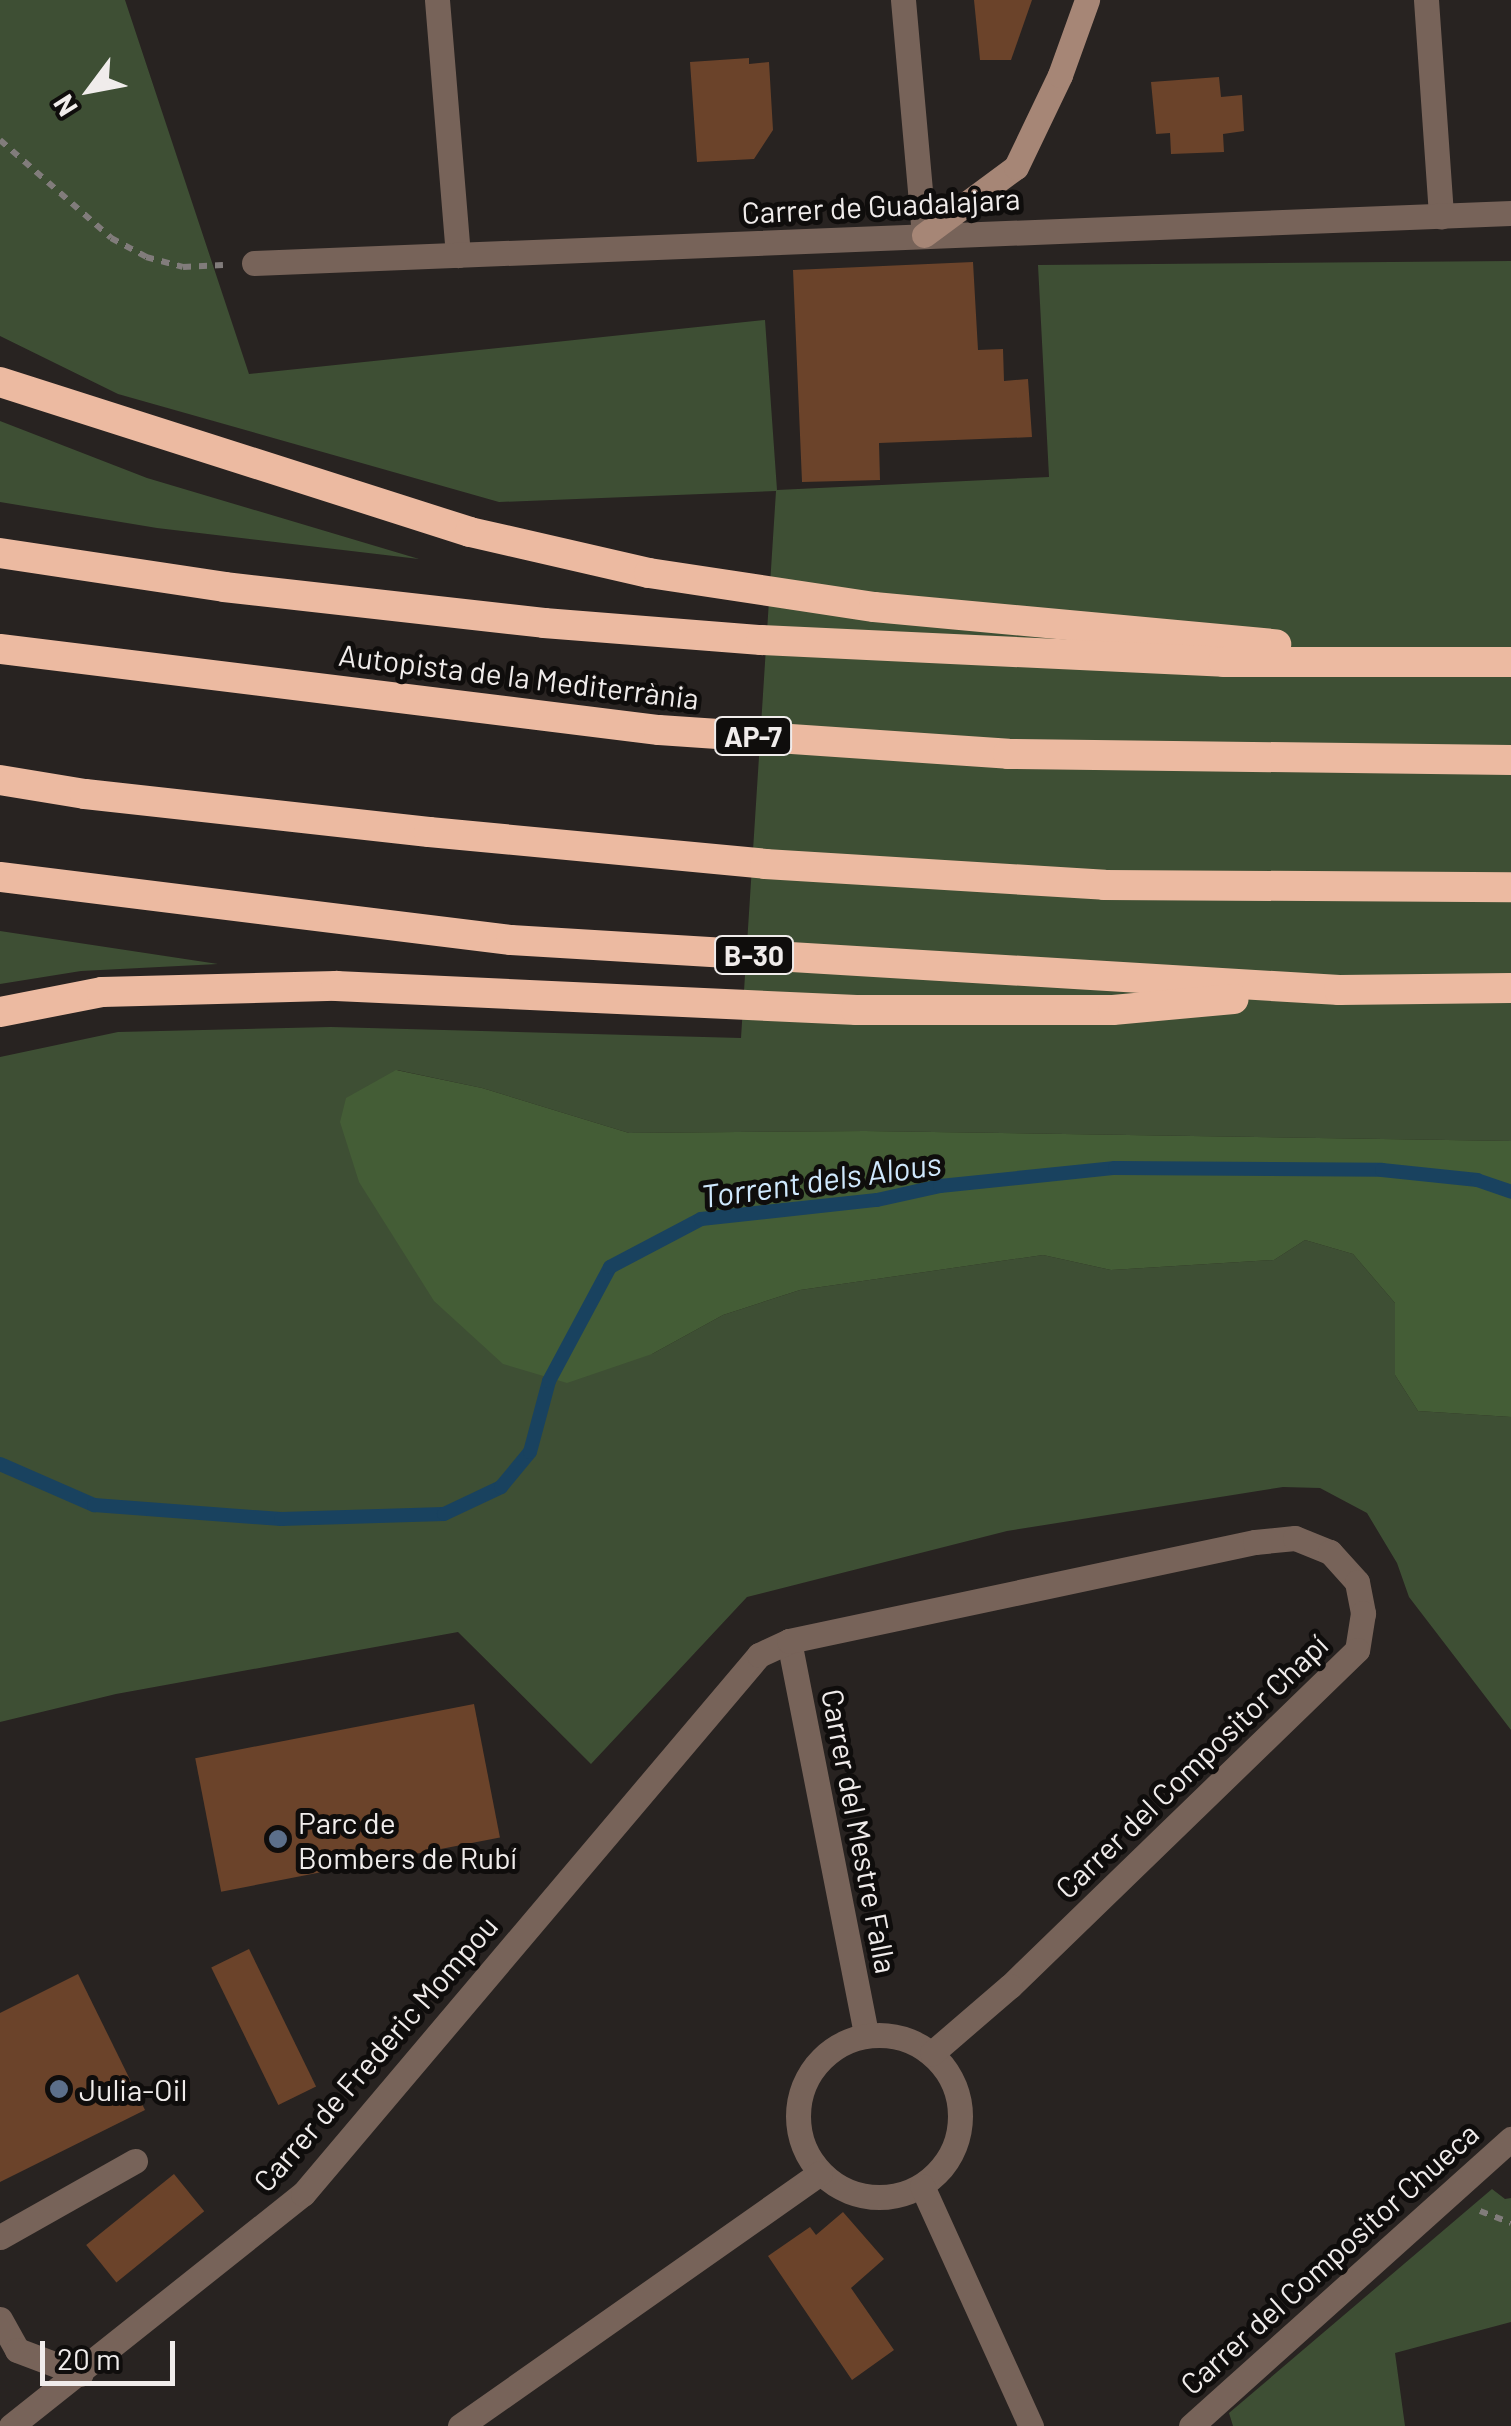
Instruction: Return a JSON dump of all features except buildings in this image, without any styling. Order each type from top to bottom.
[{"type":"highway","points":[[0,382],[470,532],[650,573],[874,606],[1453,661]]},
{"type":"highway","points":[[0,554],[224,587],[672,633],[1222,662],[1511,662]]},
{"type":"highway","name":"Autopista de la Mediterrània","points":[[0,649],[678,731],[1008,754],[1511,760]]},
{"type":"highway","points":[[0,780],[85,794],[410,830],[765,864],[1104,885],[1511,888]]},
{"type":"highway","name":"B-30","points":[[0,877],[511,940],[1339,990],[1511,988]]},
{"type":"highway","points":[[0,1012],[102,992],[211,987],[336,986],[856,1010],[1112,1010],[1339,990]]},
{"type":"street","points":[[437,0],[458,255]]},
{"type":"street","points":[[902,0],[924,235]]},
{"type":"street","points":[[924,235],[1016,167],[1060,76],[1087,0]]},
{"type":"street","points":[[1426,0],[1441,216]]},
{"type":"street","name":"Carrer de Guadalajara","points":[[254,263],[1511,214]]},
{"type":"street","name":"Carrer del Compositor Chapí","points":[[788,1641],[1282,1539],[1295,1538],[1330,1552],[1357,1582],[1362,1613],[1358,1650],[1010,1986],[932,2053]]},
{"type":"street","name":"Carrer del Mestre Falla","points":[[788,1641],[866,2034]]},
{"type":"street","name":"Carrer de Frederic Mompou","points":[[11,2426],[303,2194],[759,1656],[788,1641]]},
{"type":"street","points":[[866,2034],[908,2038],[932,2053],[952,2079],[960,2106],[959,2135],[947,2162],[922,2186],[896,2196],[867,2197],[840,2188],[820,2173],[804,2149],[796,2121],[802,2084],[818,2060],[852,2038],[866,2034]]},
{"type":"street","name":"Carrer del Compositor Chueca","points":[[1190,2426],[1511,2139]]},
{"type":"street","points":[[0,2237],[135,2161]]},
{"type":"street","points":[[460,2426],[820,2173]]},
{"type":"street","points":[[922,2186],[1031,2426]]},
{"type":"street","points":[[0,2319],[17,2350],[81,2374]]},
{"type":"path","points":[[0,140],[110,238],[146,258],[183,266],[254,263]]},
{"type":"green space","points":[[0,0],[125,0],[249,374],[765,320],[777,490],[1049,477],[1038,265],[1511,261],[1511,1141],[865,1131],[629,1133],[482,1088],[397,1070],[652,1354],[723,1315],[800,1290],[1043,1255],[1111,1270],[1274,1260],[1305,1240],[1353,1254],[1395,1303],[1395,1375],[1418,1411],[1511,1417],[1511,1730],[1409,1597],[1397,1563],[1367,1513],[1320,1488],[1283,1487],[1007,1531],[747,1597],[591,1764],[458,1632],[116,1694],[0,1722],[0,1057],[118,1032],[331,1027],[741,1038],[776,491],[499,502],[118,394],[0,336]]},
{"type":"green space","points":[[0,421],[147,478],[419,559],[157,528],[0,502]]},
{"type":"green space","points":[[0,931],[218,964],[81,971],[0,984]]},
{"type":"green space","points":[[396,1070],[482,1088],[629,1133],[865,1131],[1511,1141],[1511,1417],[1418,1411],[1395,1375],[1395,1303],[1353,1254],[1305,1240],[1274,1260],[1111,1270],[1043,1255],[800,1290],[723,1315],[652,1354],[567,1383],[503,1364],[434,1301],[359,1182],[340,1122],[346,1098]]},
{"type":"green space","points":[[1492,2189],[1505,2199],[1511,2198],[1511,2322],[1395,2353],[1405,2426],[1233,2426],[1229,2413]]},
{"type":"waterway","name":"Torrent dels Alous","points":[[0,1464],[94,1505],[281,1519],[444,1514],[501,1487],[530,1452],[549,1381],[610,1267],[701,1219],[877,1200],[940,1186],[1115,1168],[1382,1170],[1477,1180],[1511,1192]]},
{"type":"place","name":"Parc de Bombers de Rubí","points":[[278,1839]]},
{"type":"place","name":"Julia-Oil","points":[[59,2089]]}]
